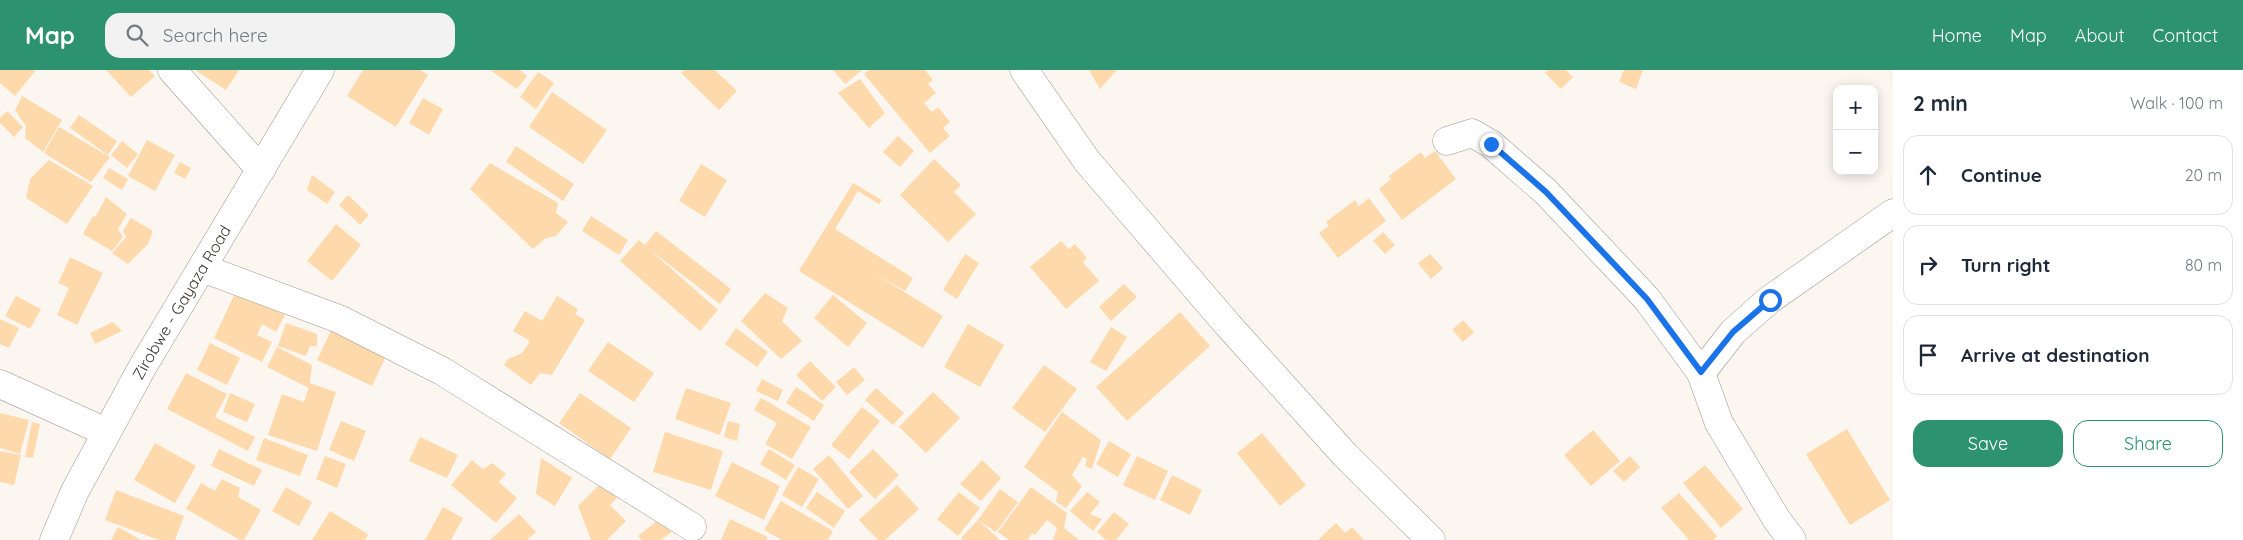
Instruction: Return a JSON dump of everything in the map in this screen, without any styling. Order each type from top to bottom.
[{"type":"street","points":[[172,70],[261,170]]},
{"type":"street","name":"Zirobwe - Gayaza Road","points":[[54,540],[75,492],[142,366],[320,70]]},
{"type":"street","points":[[1024,70],[1087,161],[1215,310],[1345,455],[1431,540]]},
{"type":"street","points":[[1447,141],[1472,133],[1491,144],[1546,192],[1647,299],[1701,372],[1719,423],[1777,520],[1792,540]]},
{"type":"street","points":[[1701,372],[1733,332],[1770,300],[1893,213]]},
{"type":"street","points":[[202,268],[339,319],[442,370],[692,527]]},
{"type":"street","points":[[0,384],[106,432]]},
{"type":"building","points":[[0,70],[36,70],[15,96],[0,83]]},
{"type":"building","points":[[106,70],[149,70],[155,76],[131,97]]},
{"type":"building","points":[[195,70],[239,70],[226,90]]},
{"type":"building","points":[[363,70],[420,70],[428,75],[396,127],[347,96]]},
{"type":"building","points":[[490,70],[520,70],[527,76],[517,89]]},
{"type":"building","points":[[684,70],[715,70],[737,91],[719,110],[681,73]]},
{"type":"building","points":[[833,70],[862,70],[845,84]]},
{"type":"building","points":[[869,70],[925,70],[933,80],[928,84],[936,93],[924,103],[932,112],[938,107],[950,122],[943,128],[950,136],[930,153],[864,74]]},
{"type":"building","points":[[1089,70],[1116,70],[1116,71],[1100,89]]},
{"type":"building","points":[[1548,70],[1566,70],[1573,77],[1561,89],[1545,73]]},
{"type":"building","points":[[1624,70],[1643,70],[1636,89],[1619,82]]},
{"type":"building","points":[[538,72],[554,83],[536,109],[520,97]]},
{"type":"building","points":[[860,79],[885,113],[869,128],[838,93]]},
{"type":"building","points":[[552,92],[607,130],[583,164],[529,127]]},
{"type":"building","points":[[22,96],[62,120],[43,152],[25,138],[26,126],[15,110]]},
{"type":"building","points":[[423,98],[443,109],[429,135],[409,123]]},
{"type":"building","points":[[7,111],[23,127],[14,137],[0,123],[0,118]]},
{"type":"building","points":[[79,115],[117,141],[108,155],[70,128]]},
{"type":"building","points":[[59,127],[110,157],[91,182],[44,153]]},
{"type":"building","points":[[898,136],[914,151],[900,167],[883,152]]},
{"type":"building","points":[[147,140],[175,155],[155,191],[128,176]]},
{"type":"building","points":[[122,141],[138,154],[127,168],[111,155]]},
{"type":"building","points":[[516,146],[574,184],[563,201],[506,162]]},
{"type":"building","points":[[1435,151],[1456,179],[1402,220],[1379,189],[1391,179],[1389,176],[1421,152],[1425,158]]},
{"type":"building","points":[[934,159],[961,185],[954,192],[976,214],[948,242],[900,195]]},
{"type":"building","points":[[49,160],[93,186],[67,224],[26,198],[30,179]]},
{"type":"building","points":[[180,162],[191,168],[185,179],[174,173]]},
{"type":"building","points":[[490,163],[558,203],[556,213],[568,222],[556,236],[546,238],[533,249],[470,189]]},
{"type":"building","points":[[701,164],[727,180],[705,217],[679,201]]},
{"type":"building","points":[[109,168],[128,179],[122,190],[103,178]]},
{"type":"building","points":[[312,175],[335,192],[327,204],[307,190]]},
{"type":"building","points":[[853,183],[882,200],[879,204],[858,191],[835,229],[913,278],[905,291],[872,272],[943,316],[923,348],[799,271]]},
{"type":"building","points":[[348,195],[369,215],[360,225],[339,205]]},
{"type":"building","points":[[106,197],[127,214],[118,229],[123,237],[112,251],[83,234],[92,217],[96,216]]},
{"type":"building","points":[[1369,198],[1386,221],[1338,258],[1319,233],[1329,226],[1326,222],[1355,200],[1359,206]]},
{"type":"building","points":[[591,216],[628,240],[619,255],[582,231]]},
{"type":"building","points":[[131,218],[153,231],[148,244],[128,264],[112,253],[126,237],[123,231]]},
{"type":"building","points":[[336,224],[361,245],[332,281],[307,261]]},
{"type":"building","points":[[656,231],[731,289],[720,304],[649,249],[718,310],[700,331],[620,261],[639,240],[645,245]]},
{"type":"building","points":[[1383,232],[1395,245],[1385,254],[1373,241]]},
{"type":"building","points":[[1061,241],[1069,249],[1075,244],[1087,258],[1083,262],[1099,281],[1066,309],[1030,267]]},
{"type":"building","points":[[965,254],[979,263],[957,299],[943,290]]},
{"type":"building","points":[[1430,254],[1443,268],[1431,279],[1418,263]]},
{"type":"building","points":[[70,257],[103,273],[77,325],[57,315],[69,288],[58,283]]},
{"type":"building","points":[[1124,284],[1137,297],[1111,321],[1099,307]]},
{"type":"building","points":[[236,291],[285,315],[276,332],[262,324],[257,335],[272,342],[262,362],[214,338]]},
{"type":"building","points":[[765,293],[788,308],[782,321],[802,341],[781,359],[741,321]]},
{"type":"building","points":[[833,295],[867,323],[848,347],[814,318]]},
{"type":"building","points":[[16,296],[41,309],[30,329],[5,316]]},
{"type":"building","points":[[557,296],[578,309],[575,314],[585,320],[552,375],[540,373],[531,385],[504,365],[508,359],[522,353],[530,341],[513,331],[525,311],[542,321]]},
{"type":"building","points":[[1180,312],[1210,346],[1127,421],[1096,387]]},
{"type":"building","points":[[0,319],[19,328],[9,348],[0,344]]},
{"type":"building","points":[[1463,320],[1474,332],[1463,342],[1452,330]]},
{"type":"building","points":[[113,322],[122,331],[95,344],[90,333]]},
{"type":"building","points":[[286,323],[317,334],[317,346],[310,346],[306,356],[278,346]]},
{"type":"building","points":[[968,324],[1004,345],[980,387],[944,367]]},
{"type":"building","points":[[1111,327],[1127,337],[1106,371],[1090,362]]},
{"type":"building","points":[[736,328],[768,352],[757,367],[725,344]]},
{"type":"building","points":[[331,330],[386,356],[372,386],[317,360]]},
{"type":"building","points":[[608,342],[654,373],[634,402],[588,371]]},
{"type":"building","points":[[210,343],[240,358],[227,385],[197,370]]},
{"type":"building","points":[[277,347],[312,365],[309,388],[267,367]]},
{"type":"building","points":[[810,361],[836,387],[822,401],[796,375]]},
{"type":"building","points":[[1044,365],[1077,389],[1045,432],[1012,408]]},
{"type":"building","points":[[854,367],[865,380],[847,395],[836,382]]},
{"type":"building","points":[[186,373],[227,394],[215,417],[255,437],[248,451],[167,409]]},
{"type":"building","points":[[762,379],[783,390],[778,401],[756,391]]},
{"type":"building","points":[[310,383],[336,392],[317,451],[268,435],[282,394],[304,402]]},
{"type":"building","points":[[796,387],[824,405],[814,421],[786,403]]},
{"type":"building","points":[[686,388],[731,403],[720,435],[675,419]]},
{"type":"building","points":[[876,388],[904,413],[893,425],[865,400]]},
{"type":"building","points":[[933,392],[960,418],[926,453],[899,427]]},
{"type":"building","points":[[230,393],[255,404],[247,422],[223,412]]},
{"type":"building","points":[[580,393],[631,428],[610,459],[559,423]]},
{"type":"building","points":[[761,398],[811,427],[792,459],[765,444],[777,423],[754,410]]},
{"type":"building","points":[[862,407],[880,421],[849,459],[831,445]]},
{"type":"building","points":[[1062,412],[1101,440],[1092,469],[1085,466],[1087,459],[1083,457],[1072,475],[1082,486],[1066,508],[1056,502],[1058,492],[1024,467]]},
{"type":"building","points":[[0,413],[29,420],[20,454],[0,448]]},
{"type":"building","points":[[341,421],[366,431],[354,461],[329,450]]},
{"type":"building","points":[[728,421],[740,424],[737,441],[724,437]]},
{"type":"building","points":[[32,422],[40,424],[33,458],[25,457]]},
{"type":"building","points":[[1847,429],[1890,500],[1850,525],[1806,454]]},
{"type":"building","points":[[1593,430],[1620,461],[1591,486],[1564,455]]},
{"type":"building","points":[[665,432],[723,451],[711,490],[653,472]]},
{"type":"building","points":[[1262,433],[1306,485],[1280,506],[1237,453]]},
{"type":"building","points":[[420,437],[458,455],[447,478],[409,461]]},
{"type":"building","points":[[264,438],[308,455],[300,476],[256,460]]},
{"type":"building","points":[[1109,441],[1131,454],[1118,477],[1096,464]]},
{"type":"building","points":[[155,443],[196,466],[175,503],[134,480]]},
{"type":"building","points":[[219,449],[262,470],[254,486],[211,466]]},
{"type":"building","points":[[769,449],[795,465],[786,480],[760,464]]},
{"type":"building","points":[[873,449],[899,475],[875,499],[849,472]]},
{"type":"building","points":[[0,451],[21,455],[14,485],[0,482]]},
{"type":"building","points":[[829,455],[863,496],[848,509],[813,469]]},
{"type":"building","points":[[325,456],[346,464],[337,488],[316,479]]},
{"type":"building","points":[[1137,456],[1168,471],[1155,500],[1123,485]]},
{"type":"building","points":[[1630,456],[1640,467],[1624,482],[1613,471]]},
{"type":"building","points":[[541,458],[572,478],[555,506],[536,494]]},
{"type":"building","points":[[472,460],[483,469],[492,463],[506,474],[499,482],[517,498],[496,523],[451,485]]},
{"type":"building","points":[[982,460],[1001,478],[981,501],[960,484]]},
{"type":"building","points":[[732,462],[780,486],[764,520],[715,496]]},
{"type":"building","points":[[1705,465],[1743,509],[1721,528],[1683,483]]},
{"type":"building","points":[[798,467],[819,479],[802,507],[782,495]]},
{"type":"building","points":[[1172,475],[1202,490],[1190,515],[1160,500]]},
{"type":"building","points":[[222,479],[240,488],[238,497],[261,510],[244,540],[240,540],[186,509],[201,483],[215,491]]},
{"type":"building","points":[[602,482],[617,498],[610,505],[626,521],[607,540],[591,540],[578,506]]},
{"type":"building","points":[[897,485],[919,509],[885,540],[878,540],[859,520]]},
{"type":"building","points":[[286,487],[312,502],[299,526],[272,511]]},
{"type":"building","points":[[1031,487],[1067,513],[1064,528],[1079,540],[1053,540],[1057,528],[1047,520],[1035,535],[1032,533],[1028,540],[1009,540],[998,532]]},
{"type":"building","points":[[1000,489],[1018,502],[996,532],[978,520]]},
{"type":"building","points":[[116,490],[184,516],[175,540],[159,540],[105,520]]},
{"type":"building","points":[[817,492],[845,511],[834,528],[806,508]]},
{"type":"building","points":[[959,492],[980,508],[958,536],[937,519]]},
{"type":"building","points":[[1087,492],[1100,502],[1090,514],[1102,519],[1093,531],[1070,511]]},
{"type":"building","points":[[1679,493],[1717,536],[1713,540],[1689,540],[1661,508]]},
{"type":"building","points":[[781,501],[833,531],[828,540],[782,540],[764,530]]},
{"type":"building","points":[[443,507],[463,518],[451,540],[425,540]]},
{"type":"building","points":[[330,511],[368,534],[365,540],[312,540]]},
{"type":"building","points":[[1114,512],[1129,524],[1116,540],[1106,540],[1097,532]]},
{"type":"building","points":[[519,514],[536,532],[527,540],[490,540]]},
{"type":"building","points":[[663,516],[674,530],[661,540],[642,540],[638,536]]},
{"type":"building","points":[[730,519],[768,537],[766,540],[721,540]]},
{"type":"building","points":[[978,520],[1000,540],[963,540],[961,538]]},
{"type":"building","points":[[1336,523],[1345,533],[1352,527],[1364,540],[1318,540]]},
{"type":"building","points":[[118,527],[141,540],[111,540]]},
{"type":"route","points":[[1491,144],[1546,192],[1647,299],[1701,372],[1733,332],[1770,300]]}]
